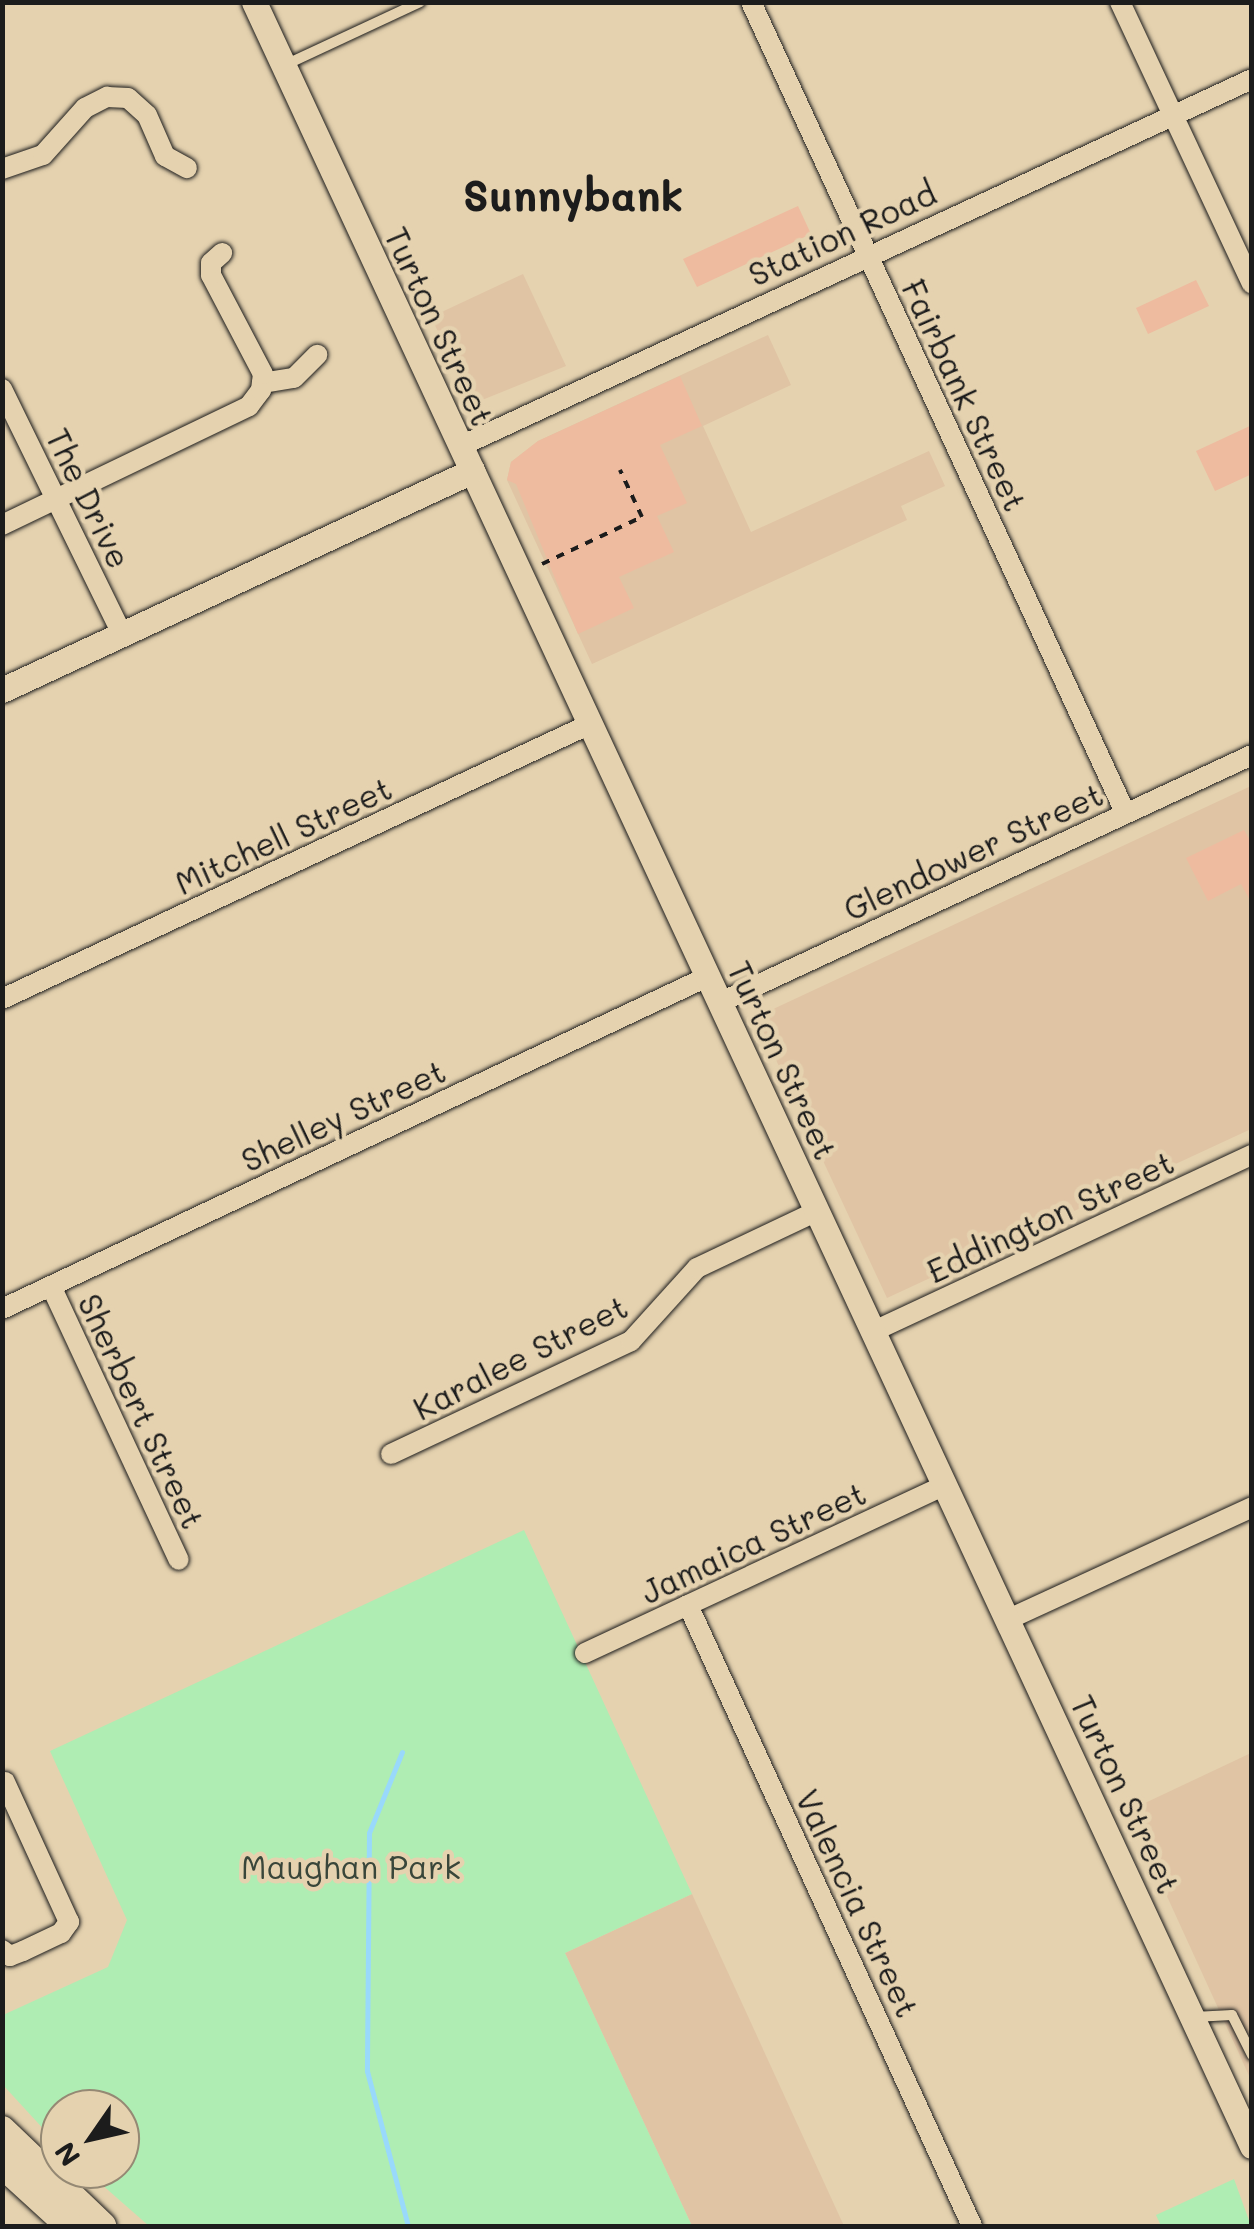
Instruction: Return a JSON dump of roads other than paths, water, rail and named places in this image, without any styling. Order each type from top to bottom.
[{"type":"main road","points":[[2,2130],[38,2171],[102,2226]]},
{"type":"main road","points":[[2,2164],[70,2226]]},
{"type":"street","name":"Turton Street","points":[[254,2],[1250,2141]]},
{"type":"street","name":"Fairbank Street","points":[[751,2],[1125,812]]},
{"type":"street","points":[[1120,2],[1252,284]]},
{"type":"street","name":"Station Road","points":[[461,446],[1252,79]]},
{"type":"street","points":[[2,168],[43,155],[84,108],[107,97],[128,98],[146,115],[166,156],[187,168]]},
{"type":"street","points":[[2,525],[248,406],[262,383],[255,354],[211,275],[211,263],[222,253]]},
{"type":"street","points":[[262,383],[294,378],[317,354]]},
{"type":"street","name":"The Drive","points":[[2,389],[122,634]]},
{"type":"street","points":[[2,690],[472,471]]},
{"type":"street","name":"Mitchell Street","points":[[2,999],[590,724]]},
{"type":"street","name":"Glendower Street","points":[[721,1002],[1252,755]]},
{"type":"street","name":"Shelley Street","points":[[2,1309],[709,976]]},
{"type":"street","name":"Eddington Street","points":[[874,1331],[1252,1155]]},
{"type":"street","name":"Karalee Street","points":[[391,1454],[630,1341],[697,1268],[817,1210]]},
{"type":"street","name":"Sherbert Street","points":[[51,1286],[179,1560]]},
{"type":"street","name":"Jamaica Street","points":[[585,1653],[946,1486]]},
{"type":"street","points":[[1008,1619],[1252,1506]]},
{"type":"street","name":"Valencia Street","points":[[688,1605],[972,2226]]},
{"type":"street","points":[[2,1950],[10,1956],[23,1952],[61,1933],[69,1922],[6,1782]]},
{"type":"lane","points":[[283,66],[420,2]]},
{"type":"lane","points":[[1192,2017],[1232,2015],[1252,2056]]},
{"type":"waterway","points":[[402,1752],[369,1833],[367,2071],[408,2226]]},
{"type":"district","name":"Sunnybank","points":[[573,195]]},
{"type":"park label","name":"Maughan Park","points":[[351,1866]]}]
